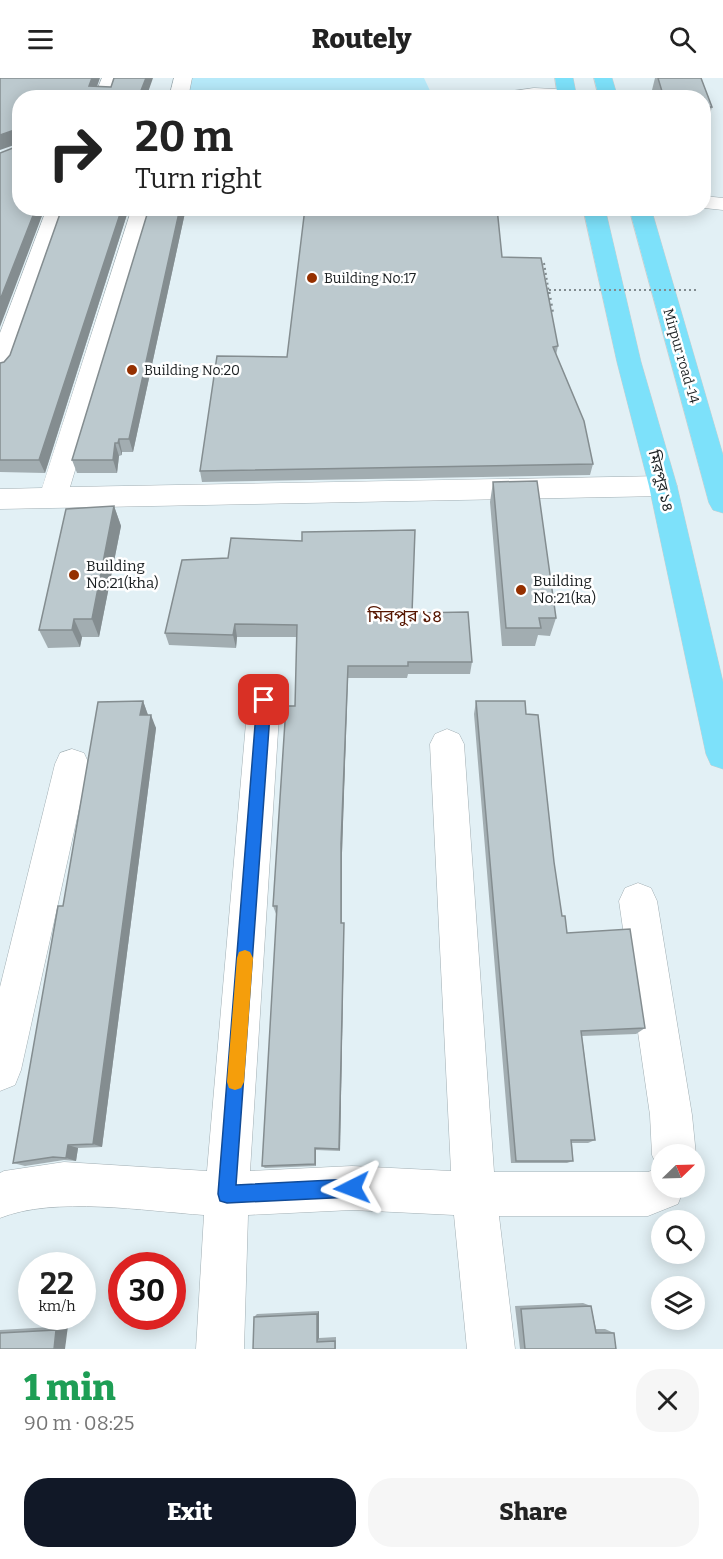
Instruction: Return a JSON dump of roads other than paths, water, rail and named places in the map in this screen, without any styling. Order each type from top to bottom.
[{"type":"main road","name":"মিরপুর ১৪","points":[[596,216],[629,362],[663,486],[723,754]]},
{"type":"main road","name":"Mirpur road-14","points":[[642,216],[723,502]]},
{"type":"street","points":[[0,367],[55,216]]},
{"type":"street","points":[[53,498],[141,216]]},
{"type":"street","points":[[0,499],[663,486]]},
{"type":"street","points":[[220,1349],[227,1194],[264,700]]},
{"type":"street","points":[[447,744],[474,1194],[490,1349]]},
{"type":"street","points":[[0,1070],[72,764]]},
{"type":"street","points":[[638,901],[671,1115],[673,1144]]},
{"type":"street","points":[[0,1196],[4,1193],[64,1184],[227,1194],[352,1188],[474,1194],[651,1193]]},
{"type":"place","name":"Building No:17","points":[[312,278]]},
{"type":"place","name":"Building No:20","points":[[132,370]]},
{"type":"place","name":"Building No:21(kha)","points":[[74,575]]},
{"type":"place","name":"Building No:21(ka)","points":[[521,590]]},
{"type":"district","name":"মিরপুর ১৪","points":[[405,616]]}]
